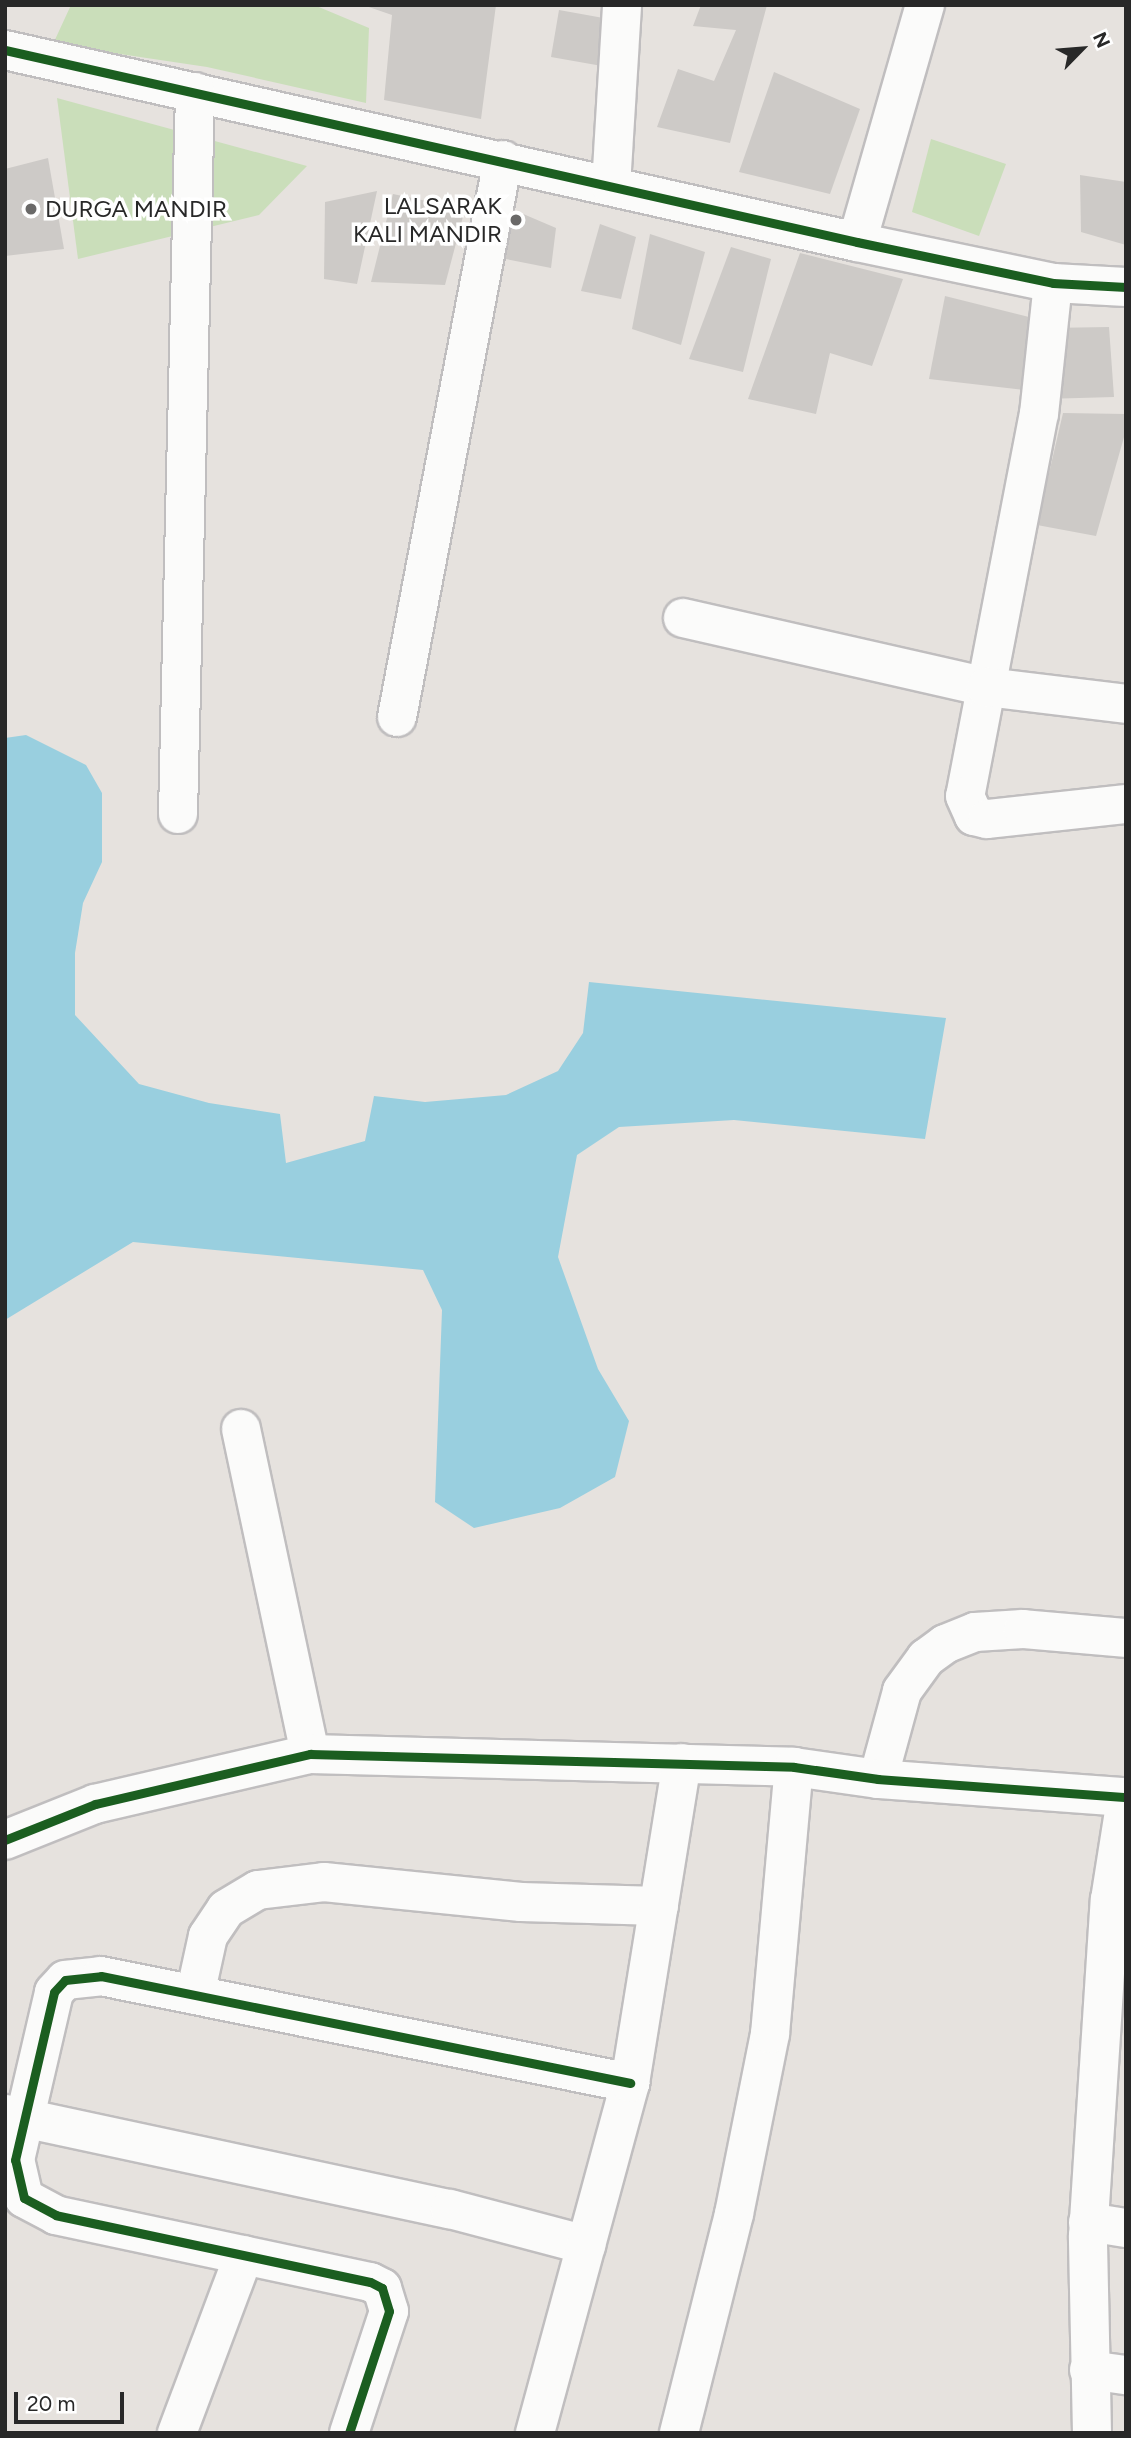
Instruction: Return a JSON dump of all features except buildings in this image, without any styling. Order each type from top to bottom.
[{"type":"street","points":[[611,186],[622,5]]},
{"type":"street","points":[[857,242],[925,5]]},
{"type":"street","points":[[5,50],[503,160],[857,242],[1053,283],[1126,287]]},
{"type":"street","points":[[178,814],[195,92]]},
{"type":"street","points":[[397,717],[503,160]]},
{"type":"street","points":[[1053,283],[1039,413],[965,789],[974,816],[995,819],[1126,804]]},
{"type":"street","points":[[683,618],[986,687],[1126,704]]},
{"type":"street","points":[[241,1429],[310,1754]]},
{"type":"street","points":[[878,1779],[902,1691],[926,1658],[945,1644],[975,1632],[1023,1629],[1126,1638]]},
{"type":"street","points":[[5,1840],[95,1804],[310,1754],[794,1767],[878,1779],[1126,1798],[1110,1900],[1088,2222],[1108,2373],[1093,2433]]},
{"type":"street","points":[[535,2433],[629,2083],[682,1763]]},
{"type":"street","points":[[679,2433],[734,2214],[770,2034],[794,1767]]},
{"type":"street","points":[[195,1995],[208,1936],[226,1909],[258,1890],[324,1882],[521,1902],[659,1906]]},
{"type":"street","points":[[349,2433],[384,2330],[388,2296],[370,2282],[35,2207],[24,2198],[15,2171],[14,2116],[54,1992],[65,1980],[101,1976],[629,2083]]},
{"type":"street","points":[[14,2116],[450,2209],[586,2245]]},
{"type":"street","points":[[1088,2222],[1126,2228]]},
{"type":"street","points":[[177,2433],[244,2255]]},
{"type":"green space","points":[[71,5],[314,5],[369,28],[366,103],[207,67],[53,44]]},
{"type":"green space","points":[[57,98],[307,166],[259,215],[78,259]]},
{"type":"green space","points":[[931,139],[1006,164],[979,236],[912,212]]},
{"type":"water","points":[[26,735],[86,765],[102,793],[102,862],[83,903],[75,953],[75,1015],[139,1084],[209,1103],[280,1114],[286,1163],[365,1141],[374,1096],[425,1102],[506,1095],[558,1071],[583,1033],[589,982],[946,1018],[925,1139],[734,1120],[619,1127],[577,1155],[558,1257],[598,1369],[629,1421],[615,1477],[560,1508],[474,1528],[435,1502],[442,1310],[423,1270],[133,1242],[5,1320],[5,738]]},
{"type":"cycle path","points":[[5,50],[857,242],[1053,283],[1126,287]]},
{"type":"cycle path","points":[[5,1840],[95,1804],[310,1754],[794,1767],[878,1779],[1126,1797]]},
{"type":"cycle path","points":[[349,2433],[389,2311],[382,2288],[370,2282],[56,2215],[24,2198],[15,2160],[54,1992],[65,1980],[101,1976],[630,2083]]},
{"type":"place","name":"DURGA MANDIR","points":[[31,209]]},
{"type":"place","name":"LALSARAK KALI MANDIR","points":[[516,220]]}]
